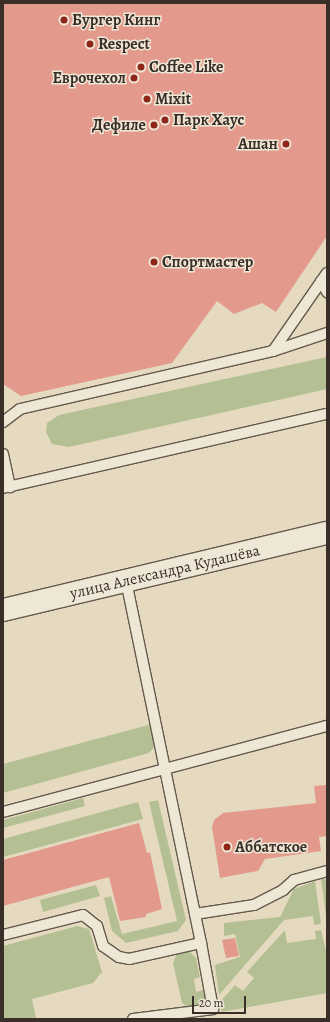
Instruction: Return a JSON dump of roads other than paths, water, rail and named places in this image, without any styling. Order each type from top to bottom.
[{"type":"main road","name":"улица Александра Кудашёва","points":[[3,610],[327,533]]},
{"type":"lane","points":[[324,277],[327,292]]},
{"type":"lane","points":[[273,351],[324,277]]},
{"type":"lane","points":[[3,422],[20,409],[273,351],[327,333]]},
{"type":"lane","points":[[3,454],[7,488],[327,414]]},
{"type":"lane","points":[[126,582],[201,943],[213,1008],[133,1019]]},
{"type":"lane","points":[[3,812],[164,767],[327,726]]},
{"type":"lane","points":[[195,914],[254,905],[283,890],[294,880],[327,871]]},
{"type":"lane","points":[[3,935],[83,915],[97,926],[103,946],[119,957],[129,959],[201,943]]},
{"type":"place","name":"Бургер Кинг","points":[[64,20]]},
{"type":"place","name":"Respect","points":[[90,44]]},
{"type":"place","name":"Coffee Like","points":[[141,67]]},
{"type":"place","name":"Еврочехол","points":[[134,78]]},
{"type":"place","name":"Mixit","points":[[147,99]]},
{"type":"place","name":"Парк Хаус","points":[[165,120]]},
{"type":"place","name":"Дефиле","points":[[154,125]]},
{"type":"place","name":"Ашан","points":[[286,144]]},
{"type":"place","name":"Спортмастер","points":[[154,262]]},
{"type":"place","name":"Аббатское","points":[[227,847]]}]
